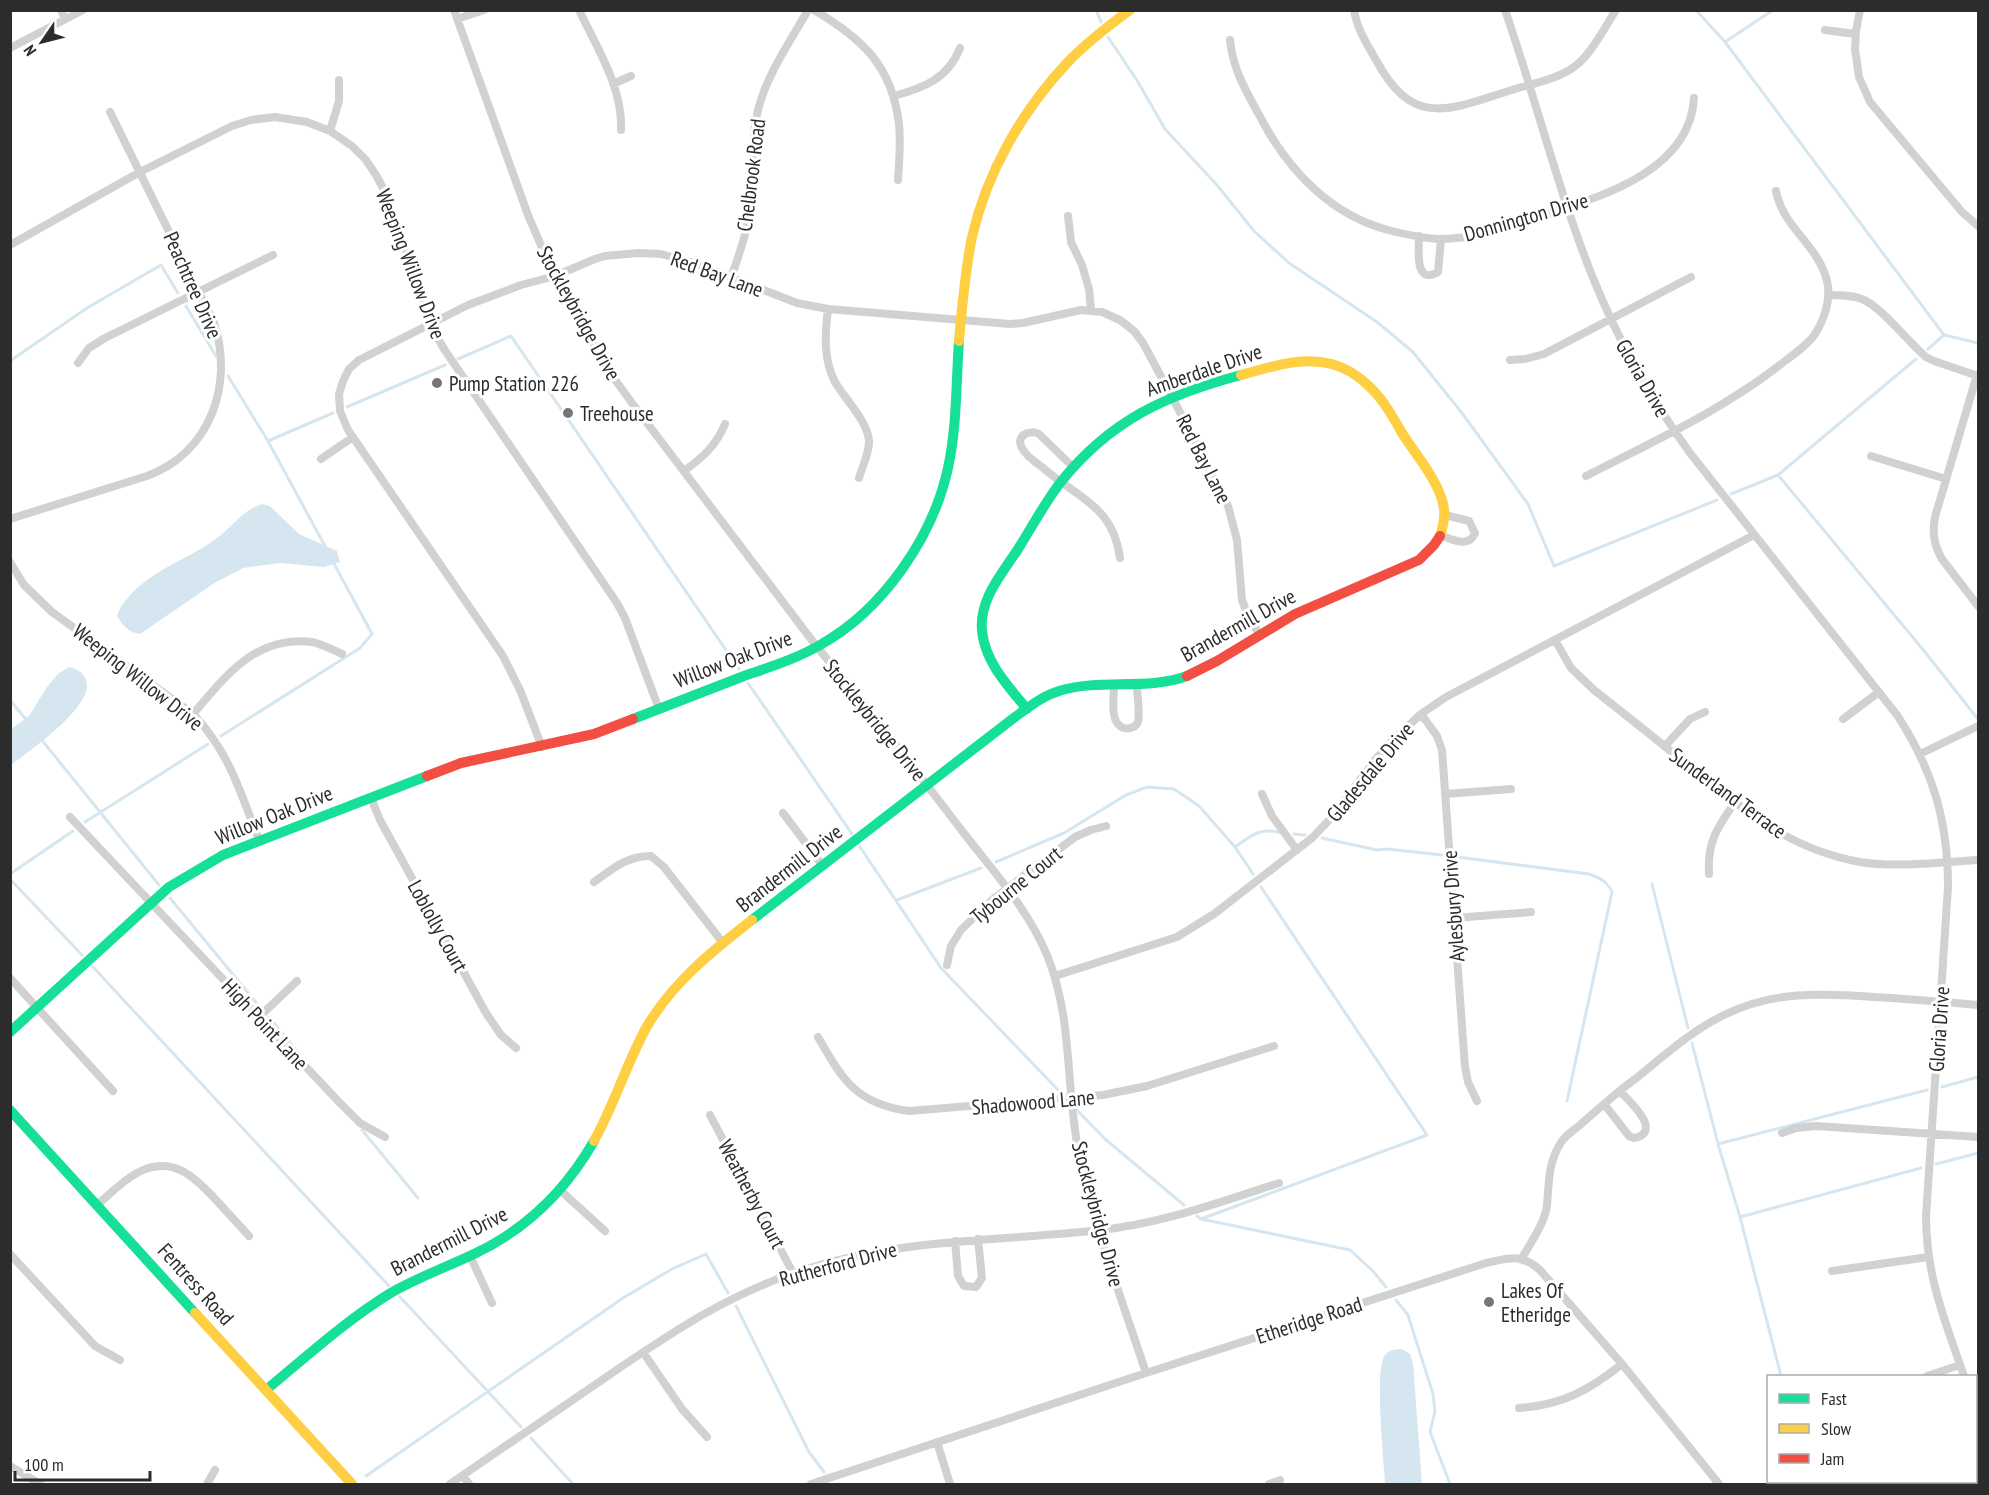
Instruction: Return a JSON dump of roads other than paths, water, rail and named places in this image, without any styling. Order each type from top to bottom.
[{"type":"street","points":[[61,10],[65,19]]},
{"type":"street","points":[[10,48],[83,10]]},
{"type":"street","name":"Stockleybridge Drive","points":[[454,10],[528,215],[555,276],[616,381],[817,647],[1008,890],[1025,913],[1039,939],[1064,1009],[1076,1138],[1082,1169],[1099,1230],[1146,1373]]},
{"type":"street","points":[[457,19],[484,10]]},
{"type":"street","points":[[579,10],[618,95],[622,115],[621,130]]},
{"type":"street","name":"Chelbrook Road","points":[[731,278],[749,216],[754,133],[759,109],[773,73],[808,10]]},
{"type":"street","points":[[814,10],[850,33],[864,46],[879,66],[894,96],[899,126],[898,180]]},
{"type":"street","name":"Willow Oak Drive","points":[[10,1032],[169,887],[202,866],[259,840],[461,763],[594,734],[817,647],[857,618],[899,574],[919,543],[940,496],[951,446],[966,272],[976,223],[991,180],[1016,130],[1035,101],[1070,61],[1102,31],[1130,10]]},
{"type":"street","points":[[1354,10],[1356,23],[1362,35],[1386,79],[1398,93],[1412,102],[1430,108],[1449,109],[1561,75],[1580,62],[1616,10]]},
{"type":"street","name":"Gloria Drive","points":[[1505,10],[1589,268],[1636,369],[1673,431],[1897,715],[1920,754],[1936,794],[1944,825],[1948,862],[1926,1216],[1928,1257],[1939,1304],[1963,1375]]},
{"type":"street","points":[[1860,10],[1855,34],[1855,49],[1859,76],[1870,102],[1962,212],[1978,226]]},
{"type":"street","points":[[1825,30],[1855,34]]},
{"type":"street","name":"Donnington Drive","points":[[1230,40],[1235,69],[1249,96],[1285,159],[1309,185],[1326,199],[1363,221],[1386,230],[1441,239],[1488,233],[1592,200],[1621,187],[1656,164],[1683,135],[1693,115],[1694,98]]},
{"type":"street","points":[[894,96],[916,90],[935,81],[953,64],[960,48]]},
{"type":"street","points":[[613,84],[631,76]]},
{"type":"street","points":[[330,131],[339,100],[339,80]]},
{"type":"street","name":"Peachtree Drive","points":[[10,519],[152,474],[194,443],[209,421],[220,387],[222,357],[212,317],[110,112]]},
{"type":"street","name":"Weeping Willow Drive","points":[[10,245],[140,172],[232,126],[251,120],[275,117],[308,122],[330,131],[352,146],[380,182],[436,334],[452,363],[617,603],[660,709]]},
{"type":"street","points":[[1586,476],[1728,402],[1814,336],[1826,313],[1828,295],[1825,273],[1820,260],[1786,218],[1776,191]]},
{"type":"street","points":[[1068,216],[1071,242],[1082,265],[1089,289],[1091,310]]},
{"type":"street","points":[[1419,236],[1419,264],[1422,272],[1427,274],[1438,272],[1441,239]]},
{"type":"street","name":"Red Bay Lane","points":[[542,747],[520,690],[503,656],[353,437],[343,420],[339,400],[343,381],[349,369],[378,349],[468,305],[500,292],[555,276],[595,259],[638,253],[661,254],[694,263],[797,303],[828,309],[1023,323],[1081,310],[1091,310],[1120,320],[1134,331],[1143,343],[1228,506],[1237,540],[1242,600],[1259,634]]},
{"type":"street","points":[[78,363],[89,348],[97,343],[273,255]]},
{"type":"street","points":[[1510,360],[1538,356],[1691,277]]},
{"type":"street","points":[[1828,295],[1850,296],[1874,306],[1926,357],[1934,362],[1978,375],[1933,527],[1934,542],[1942,559],[1978,606]]},
{"type":"street","points":[[828,309],[825,344],[831,371],[835,381],[866,428],[869,441],[859,478]]},
{"type":"street","name":"Amberdale Drive","points":[[1027,709],[989,659],[985,649],[982,616],[985,604],[1051,496],[1074,468],[1117,429],[1155,404],[1289,361],[1309,360],[1343,368],[1366,382],[1382,400],[1437,488],[1444,504],[1444,526]]},
{"type":"street","points":[[684,471],[714,446],[725,424]]},
{"type":"street","points":[[1074,468],[1039,434],[1035,432],[1022,435],[1019,442],[1025,454],[1061,484],[1101,512],[1115,536],[1120,558]]},
{"type":"street","points":[[321,459],[353,437]]},
{"type":"street","points":[[1870,456],[1946,479]]},
{"type":"street","name":"Brandermill Drive","points":[[266,1390],[379,1300],[506,1237],[538,1212],[560,1190],[591,1149],[639,1042],[667,997],[686,975],[723,943],[1027,709],[1043,698],[1061,691],[1086,686],[1153,685],[1192,674],[1302,610],[1419,560],[1429,553],[1444,526]]},
{"type":"street","name":"Gladesdale Drive","points":[[1054,976],[1177,937],[1214,914],[1322,828],[1380,753],[1421,714],[1446,697],[1754,535]]},
{"type":"street","name":"Weeping Willow Drive","points":[[10,562],[24,585],[52,612],[193,714],[215,740],[228,762],[259,840]]},
{"type":"street","name":"Sunderland Terrace","points":[[1555,640],[1576,674],[1762,823],[1790,839],[1831,855],[1874,863],[1978,860]]},
{"type":"street","points":[[193,714],[236,666],[260,650],[280,644],[313,642],[342,654]]},
{"type":"street","points":[[1114,686],[1114,717],[1122,728],[1130,729],[1137,724],[1138,718],[1137,686]]},
{"type":"street","points":[[1843,719],[1879,692]]},
{"type":"street","points":[[1665,746],[1690,719],[1705,712]]},
{"type":"street","name":"Aylesbury Drive","points":[[1421,714],[1437,736],[1442,750],[1465,1067],[1468,1082],[1477,1101]]},
{"type":"street","points":[[1920,754],[1978,726]]},
{"type":"street","points":[[1445,794],[1511,789]]},
{"type":"street","points":[[1262,794],[1272,816],[1297,850]]},
{"type":"street","name":"Loblolly Court","points":[[371,798],[380,820],[486,1013],[496,1029],[516,1048]]},
{"type":"street","points":[[1709,874],[1710,847],[1715,833],[1735,802]]},
{"type":"street","points":[[783,813],[823,866]]},
{"type":"street","name":"High Point Lane","points":[[70,817],[360,1123],[385,1137]]},
{"type":"street","name":"Tybourne Court","points":[[947,965],[951,946],[961,930],[992,900],[1075,837],[1106,826]]},
{"type":"street","points":[[594,882],[620,863],[638,856],[651,856],[664,867],[723,943]]},
{"type":"street","points":[[1454,918],[1531,912]]},
{"type":"street","points":[[10,978],[113,1091]]},
{"type":"street","points":[[259,1017],[297,981]]},
{"type":"street","points":[[1715,1483],[1622,1365],[1539,1270],[1522,1258],[1544,1217],[1547,1205],[1548,1175],[1553,1157],[1562,1141],[1604,1104],[1701,1028],[1724,1015],[1765,1000],[1800,994],[1826,993],[1978,1005]]},
{"type":"street","name":"Shadowood Lane","points":[[818,1036],[845,1081],[863,1096],[884,1107],[909,1111],[1103,1095],[1147,1086],[1274,1046]]},
{"type":"street","points":[[1604,1104],[1629,1136],[1634,1138],[1643,1135],[1646,1131],[1646,1122],[1620,1091]]},
{"type":"street","name":"Fentress Road","points":[[10,1110],[352,1485]]},
{"type":"street","name":"Weatherby Court","points":[[710,1115],[793,1273]]},
{"type":"street","points":[[1782,1133],[1796,1128],[1816,1126],[1978,1137]]},
{"type":"street","points":[[97,1205],[138,1172],[152,1167],[170,1167],[184,1171],[196,1179],[249,1236]]},
{"type":"street","name":"Rutherford Drive","points":[[450,1485],[678,1329],[716,1307],[793,1273],[889,1249],[1135,1225],[1179,1215],[1279,1183]]},
{"type":"street","points":[[560,1190],[605,1231]]},
{"type":"street","points":[[956,1241],[958,1276],[964,1286],[971,1288],[975,1287],[982,1278],[978,1239]]},
{"type":"street","points":[[10,1254],[89,1341],[100,1350],[120,1360]]},
{"type":"street","points":[[470,1256],[492,1303]]},
{"type":"street","points":[[1832,1271],[1928,1257]]},
{"type":"street","name":"Etheridge Road","points":[[811,1485],[1486,1263],[1522,1258]]},
{"type":"street","points":[[643,1352],[682,1409],[707,1437]]},
{"type":"street","points":[[1519,1408],[1561,1401],[1581,1393],[1622,1365]]},
{"type":"street","points":[[1932,1375],[1960,1365]]},
{"type":"street","points":[[937,1442],[950,1485]]},
{"type":"street","points":[[10,1466],[40,1485]]},
{"type":"street","points":[[207,1485],[215,1470]]},
{"type":"street","points":[[463,1476],[469,1485]]},
{"type":"street","points":[[1269,1485],[1280,1480]]},
{"type":"waterway","points":[[1096,10],[1101,22]]},
{"type":"waterway","points":[[1696,10],[1725,42],[1944,335],[1978,343]]},
{"type":"waterway","points":[[1725,42],[1773,10]]},
{"type":"waterway","points":[[1108,37],[1138,82],[1165,129],[1217,185],[1254,231],[1289,263],[1377,322],[1413,352],[1462,413],[1528,504],[1554,566],[1717,500]]},
{"type":"waterway","points":[[10,361],[87,308],[161,265],[178,293]]},
{"type":"waterway","points":[[186,306],[216,356]]},
{"type":"waterway","points":[[1928,349],[1944,335]]},
{"type":"waterway","points":[[458,359],[511,336],[739,669]]},
{"type":"waterway","points":[[1731,494],[1778,475],[1916,359]]},
{"type":"waterway","points":[[347,407],[445,365]]},
{"type":"waterway","points":[[228,376],[268,441],[326,548]]},
{"type":"waterway","points":[[268,441],[333,413]]},
{"type":"waterway","points":[[1778,475],[1977,718]]},
{"type":"waterway","points":[[221,736],[360,648],[372,634],[333,562]]},
{"type":"waterway","points":[[748,683],[852,834]]},
{"type":"waterway","points":[[10,700],[28,722]]},
{"type":"waterway","points":[[41,739],[159,885]]},
{"type":"waterway","points":[[85,822],[208,744]]},
{"type":"waterway","points":[[996,862],[1064,833],[1126,795],[1147,787],[1174,789],[1199,806],[1235,847],[1253,874]]},
{"type":"waterway","points":[[10,874],[73,831]]},
{"type":"waterway","points":[[1235,847],[1262,832],[1282,833]]},
{"type":"waterway","points":[[1294,834],[1305,835]]},
{"type":"waterway","points":[[1322,838],[1377,850],[1442,855]]},
{"type":"waterway","points":[[860,847],[941,968],[1061,1093]]},
{"type":"waterway","points":[[1457,857],[1589,874],[1603,880],[1612,892],[1567,1101]]},
{"type":"waterway","points":[[897,900],[981,868]]},
{"type":"waterway","points":[[10,879],[82,955]]},
{"type":"waterway","points":[[1652,884],[1688,1028]]},
{"type":"waterway","points":[[1201,1219],[1427,1135],[1261,887]]},
{"type":"waterway","points":[[170,898],[259,1006]]},
{"type":"waterway","points":[[93,967],[389,1286]]},
{"type":"waterway","points":[[269,1017],[300,1055]]},
{"type":"waterway","points":[[1692,1043],[1781,1375]]},
{"type":"waterway","points":[[1942,1087],[1978,1077]]},
{"type":"waterway","points":[[1718,1144],[1927,1090]]},
{"type":"waterway","points":[[1074,1107],[1105,1139],[1184,1205]]},
{"type":"waterway","points":[[362,1130],[418,1198]]},
{"type":"waterway","points":[[1936,1164],[1978,1153]]},
{"type":"waterway","points":[[1740,1217],[1921,1168]]},
{"type":"waterway","points":[[1197,1216],[1201,1219],[1350,1250],[1373,1271],[1386,1287]]},
{"type":"waterway","points":[[366,1476],[623,1298],[672,1269],[706,1254],[728,1293]]},
{"type":"waterway","points":[[400,1297],[521,1427]]},
{"type":"waterway","points":[[1396,1300],[1408,1315],[1433,1394],[1435,1411],[1430,1432],[1450,1484]]},
{"type":"waterway","points":[[736,1306],[809,1452],[824,1472]]},
{"type":"waterway","points":[[531,1438],[573,1484]]},
{"type":"waterway","points":[[1956,1484],[1960,1483]]},
{"type":"place","name":"Pump Station 226","points":[[437,383]]},
{"type":"place","name":"Treehouse","points":[[568,413]]},
{"type":"place","name":"Lakes Of Etheridge","points":[[1489,1302]]}]
